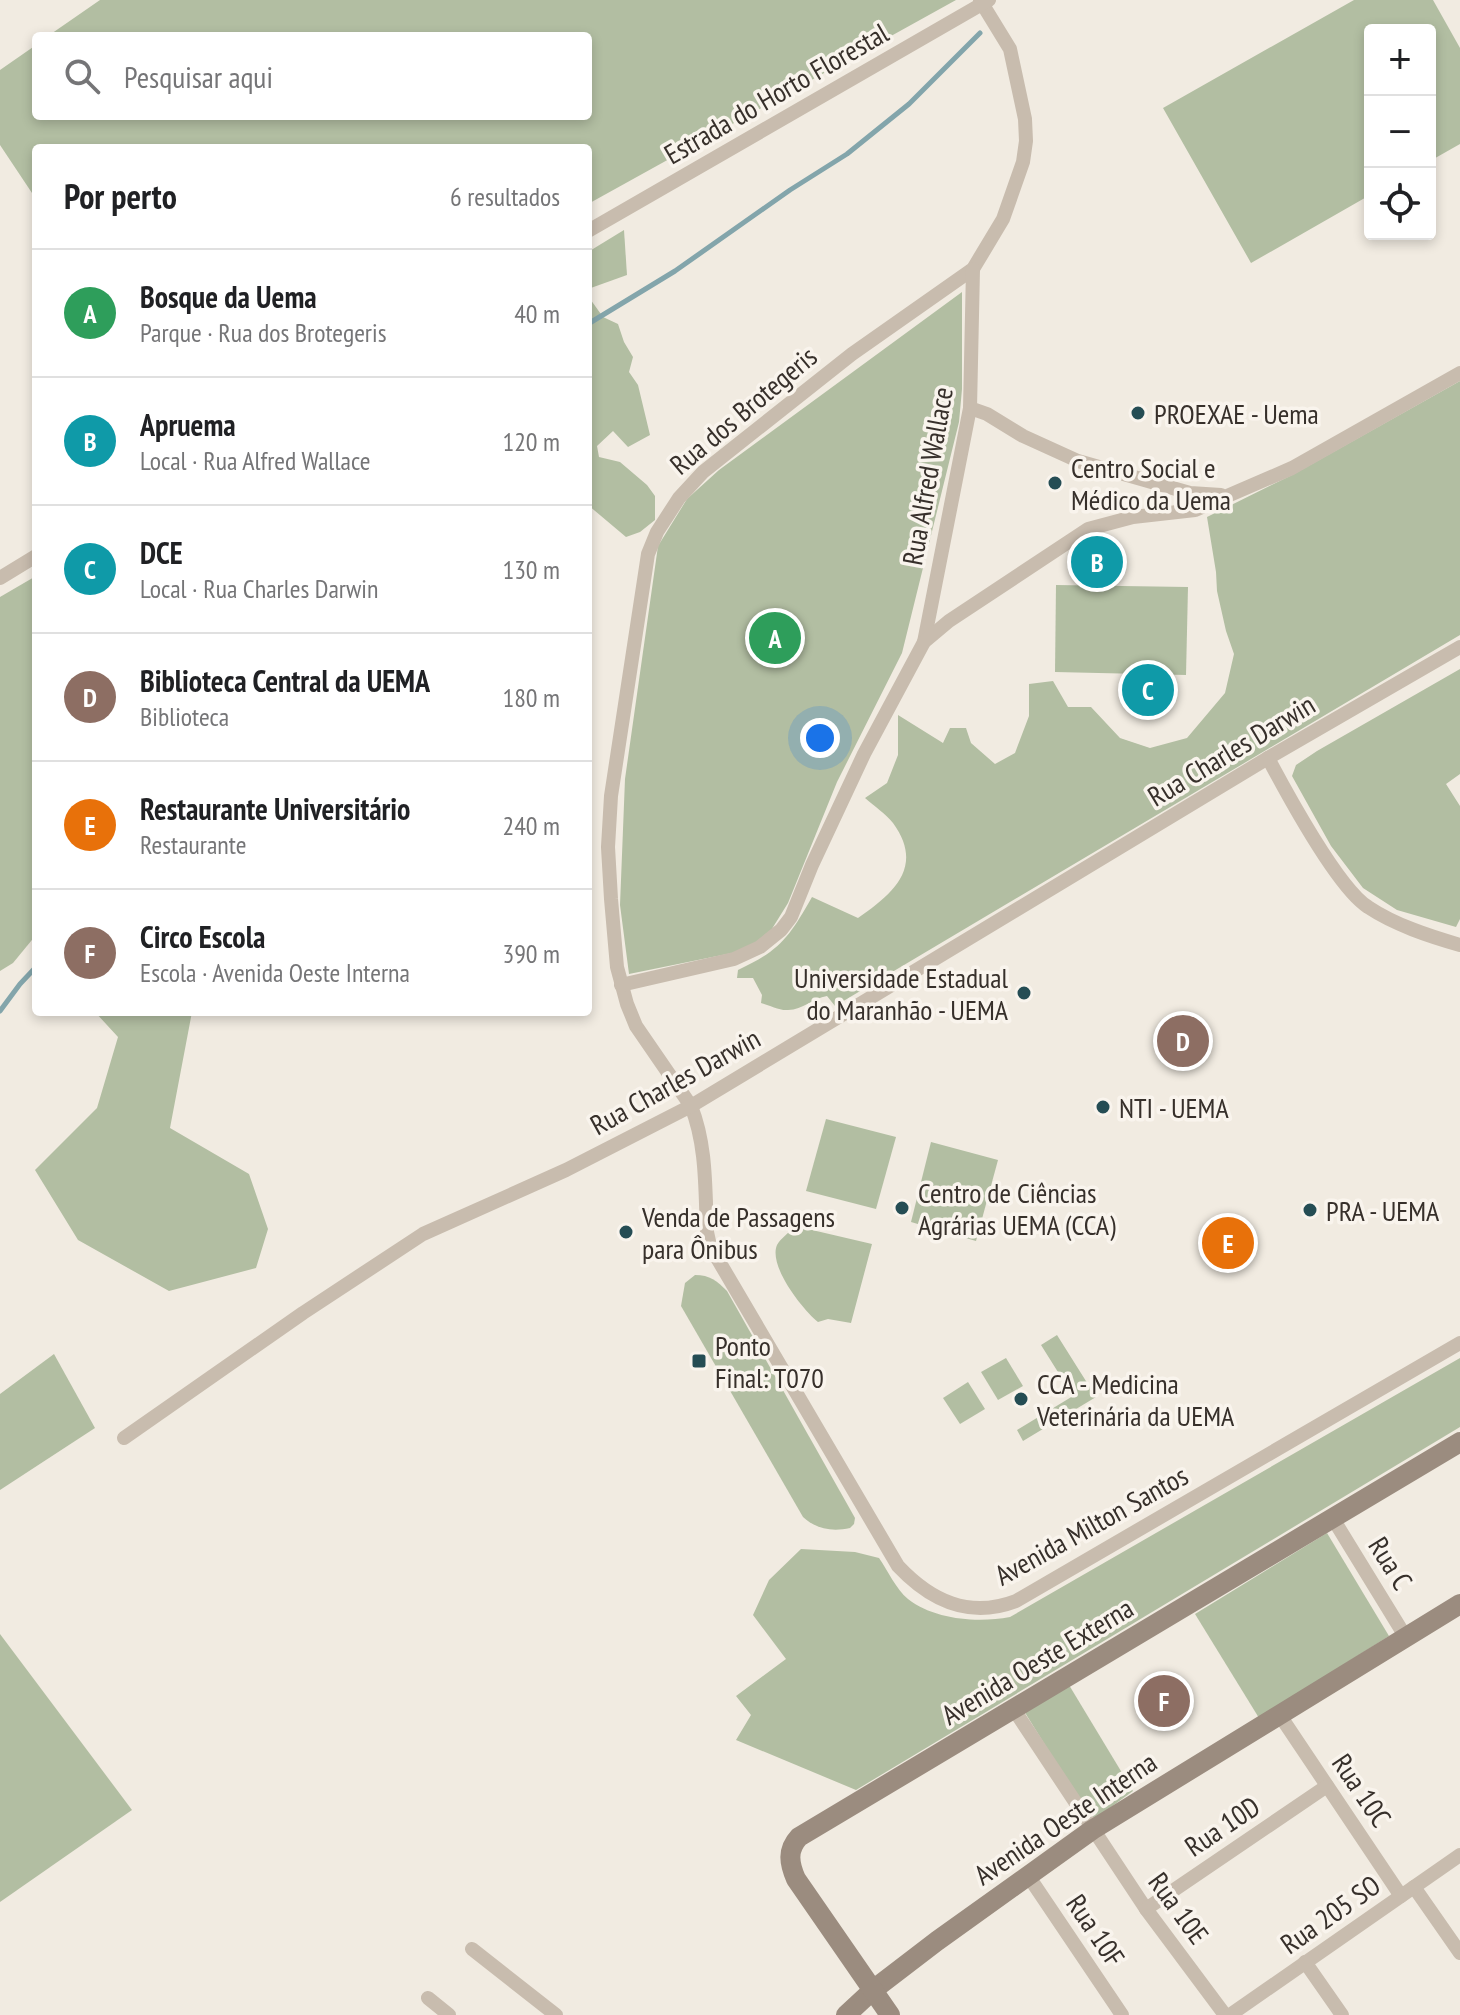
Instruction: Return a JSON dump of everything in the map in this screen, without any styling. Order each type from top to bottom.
[{"type":"street","name":"Estrada do Horto Florestal","points":[[592,229],[984,1]]},
{"type":"street","name":"Rua dos Brotegeris","points":[[691,1106],[636,1026],[621,985],[609,860],[611,796],[648,554],[657,532],[679,498],[723,455],[852,354],[973,269],[1003,219],[1023,162],[1026,141],[1022,95],[1010,49],[984,1]]},
{"type":"street","name":"Rua Alfred Wallace","points":[[924,642],[970,408],[973,269]]},
{"type":"street","points":[[621,985],[734,959],[760,947],[781,930],[791,917],[864,754],[924,642],[949,621],[1088,529],[1133,517],[1187,512],[1230,495],[1292,468],[1460,373]]},
{"type":"street","points":[[970,408],[1078,461],[1190,493],[1230,495]]},
{"type":"street","points":[[0,578],[32,558]]},
{"type":"street","name":"Rua Charles Darwin","points":[[124,1438],[423,1234],[566,1170],[691,1106],[1268,758],[1460,647]]},
{"type":"street","points":[[1268,758],[1322,849],[1357,899],[1396,922],[1460,945]]},
{"type":"street","name":"Avenida Milton Santos","points":[[691,1106],[701,1138],[710,1246],[889,1552],[910,1578],[950,1603],[984,1610],[1016,1601],[1460,1343]]},
{"type":"street","name":"Avenida Oeste Externa","points":[[873,1990],[796,1879],[791,1865],[791,1848],[808,1831],[1460,1442]]},
{"type":"street","name":"Rua C","points":[[1332,1517],[1405,1636]]},
{"type":"street","name":"Avenida Oeste Interna","points":[[846,2015],[873,1990],[1027,1874],[1092,1830],[1460,1604]]},
{"type":"street","name":"Rua 10E","points":[[1013,1708],[1146,1909],[1227,2015]]},
{"type":"street","name":"Rua 10C","points":[[1279,1714],[1327,1786],[1460,1953]]},
{"type":"street","name":"Rua 10D","points":[[1146,1909],[1327,1786]]},
{"type":"street","name":"Rua 205 SO","points":[[1227,2015],[1460,1855]]},
{"type":"street","name":"Rua 10F","points":[[1027,1874],[1122,2015]]},
{"type":"street","points":[[472,1949],[556,2015]]},
{"type":"street","points":[[1305,1962],[1342,2015]]},
{"type":"street","points":[[873,1990],[890,2015]]},
{"type":"street","points":[[428,1998],[449,2015]]},
{"type":"green space","points":[[100,0],[956,0],[592,202],[592,144],[32,144],[32,193],[0,145],[0,70],[32,48],[32,120],[592,120],[592,32],[54,32]]},
{"type":"green space","points":[[1354,0],[1433,0],[1460,48],[1460,144],[1436,158],[1436,24],[1364,24],[1364,198],[1251,263],[1163,108]]},
{"type":"green space","points":[[624,230],[627,275],[592,288],[592,250]]},
{"type":"green space","points":[[962,292],[959,422],[902,653],[837,782],[788,903],[770,932],[747,950],[629,974],[620,905],[625,779],[658,546],[687,499],[719,470]]},
{"type":"green space","points":[[592,302],[603,317],[618,324],[633,357],[629,372],[638,385],[650,435],[628,447],[613,431],[597,446],[599,457],[620,462],[655,496],[655,520],[640,532],[626,537],[592,508]]},
{"type":"green space","points":[[1460,381],[1460,635],[835,1006],[827,996],[793,1009],[778,1009],[761,1003],[762,995],[753,978],[737,978],[738,970],[764,956],[782,941],[812,897],[858,918],[883,899],[901,878],[906,853],[902,839],[893,823],[865,798],[887,783],[898,755],[898,715],[943,743],[950,728],[966,728],[971,743],[995,764],[1015,753],[1029,716],[1029,684],[1053,681],[1068,707],[1091,707],[1120,738],[1150,748],[1187,738],[1225,693],[1234,654],[1217,591],[1207,517],[1294,474]]},
{"type":"green space","points":[[32,578],[32,940],[13,963],[0,971],[0,597]]},
{"type":"green space","points":[[1056,585],[1188,587],[1186,675],[1055,672]]},
{"type":"green space","points":[[1460,669],[1460,774],[1446,784],[1460,806],[1460,919],[1456,927],[1397,910],[1363,888],[1331,846],[1292,776],[1296,765],[1317,751]]},
{"type":"green space","points":[[99,1016],[191,1016],[170,1128],[249,1174],[268,1229],[256,1268],[169,1291],[78,1240],[35,1170],[97,1108],[118,1037]]},
{"type":"green space","points":[[826,1119],[896,1137],[876,1209],[806,1191]]},
{"type":"green space","points":[[931,1142],[998,1160],[976,1241],[911,1222]]},
{"type":"green space","points":[[795,1226],[872,1244],[851,1323],[828,1319],[818,1322],[788,1287],[778,1264],[777,1245]]},
{"type":"green space","points":[[695,1275],[713,1279],[727,1291],[855,1518],[850,1528],[825,1528],[803,1517],[681,1306],[685,1283]]},
{"type":"green space","points":[[1057,1335],[1096,1397],[1023,1441],[1017,1430],[1073,1396],[1041,1345]]},
{"type":"green space","points":[[54,1354],[95,1428],[0,1490],[0,1394]]},
{"type":"green space","points":[[1006,1358],[1023,1386],[998,1400],[981,1372]]},
{"type":"green space","points":[[1460,1358],[1460,1427],[856,1790],[736,1740],[751,1715],[736,1696],[786,1659],[753,1615],[769,1580],[801,1549],[855,1552],[879,1558],[904,1595],[931,1612],[984,1620],[1010,1617]]},
{"type":"green space","points":[[968,1382],[985,1409],[960,1424],[943,1398]]},
{"type":"green space","points":[[1327,1533],[1389,1636],[1259,1718],[1195,1614]]},
{"type":"green space","points":[[0,1634],[132,1810],[0,1902]]},
{"type":"green space","points":[[1069,1685],[1133,1791],[1092,1821],[1024,1711]]},
{"type":"waterway","points":[[592,322],[675,271],[847,154],[909,104],[980,33]]},
{"type":"waterway","points":[[0,1011],[32,971]]},
{"type":"place","name":"PROEXAE - Uema","points":[[1138,413]]},
{"type":"place","name":"Centro Social e Médico da Uema","points":[[1055,483]]},
{"type":"place","name":"Apruema","points":[[1097,562]]},
{"type":"place","name":"Bosque da Uema","points":[[775,638]]},
{"type":"place","name":"DCE","points":[[1148,690]]},
{"type":"place","name":"Universidade Estadual do Maranhão - UEMA","points":[[1024,993]]},
{"type":"place","name":"Biblioteca Central da UEMA","points":[[1183,1041]]},
{"type":"place","name":"NTI - UEMA","points":[[1103,1107]]},
{"type":"place","name":"Centro de Ciências Agrárias UEMA (CCA)","points":[[902,1208]]},
{"type":"place","name":"PRA - UEMA","points":[[1310,1210]]},
{"type":"place","name":"Venda de Passagens para Ônibus","points":[[626,1232]]},
{"type":"place","name":"Restaurante Universitário","points":[[1228,1243]]},
{"type":"place","name":"Ponto Final: T070","points":[[699,1361]]},
{"type":"place","name":"CCA - Medicina Veterinária da UEMA","points":[[1021,1399]]},
{"type":"place","name":"Circo Escola","points":[[1164,1701]]}]
